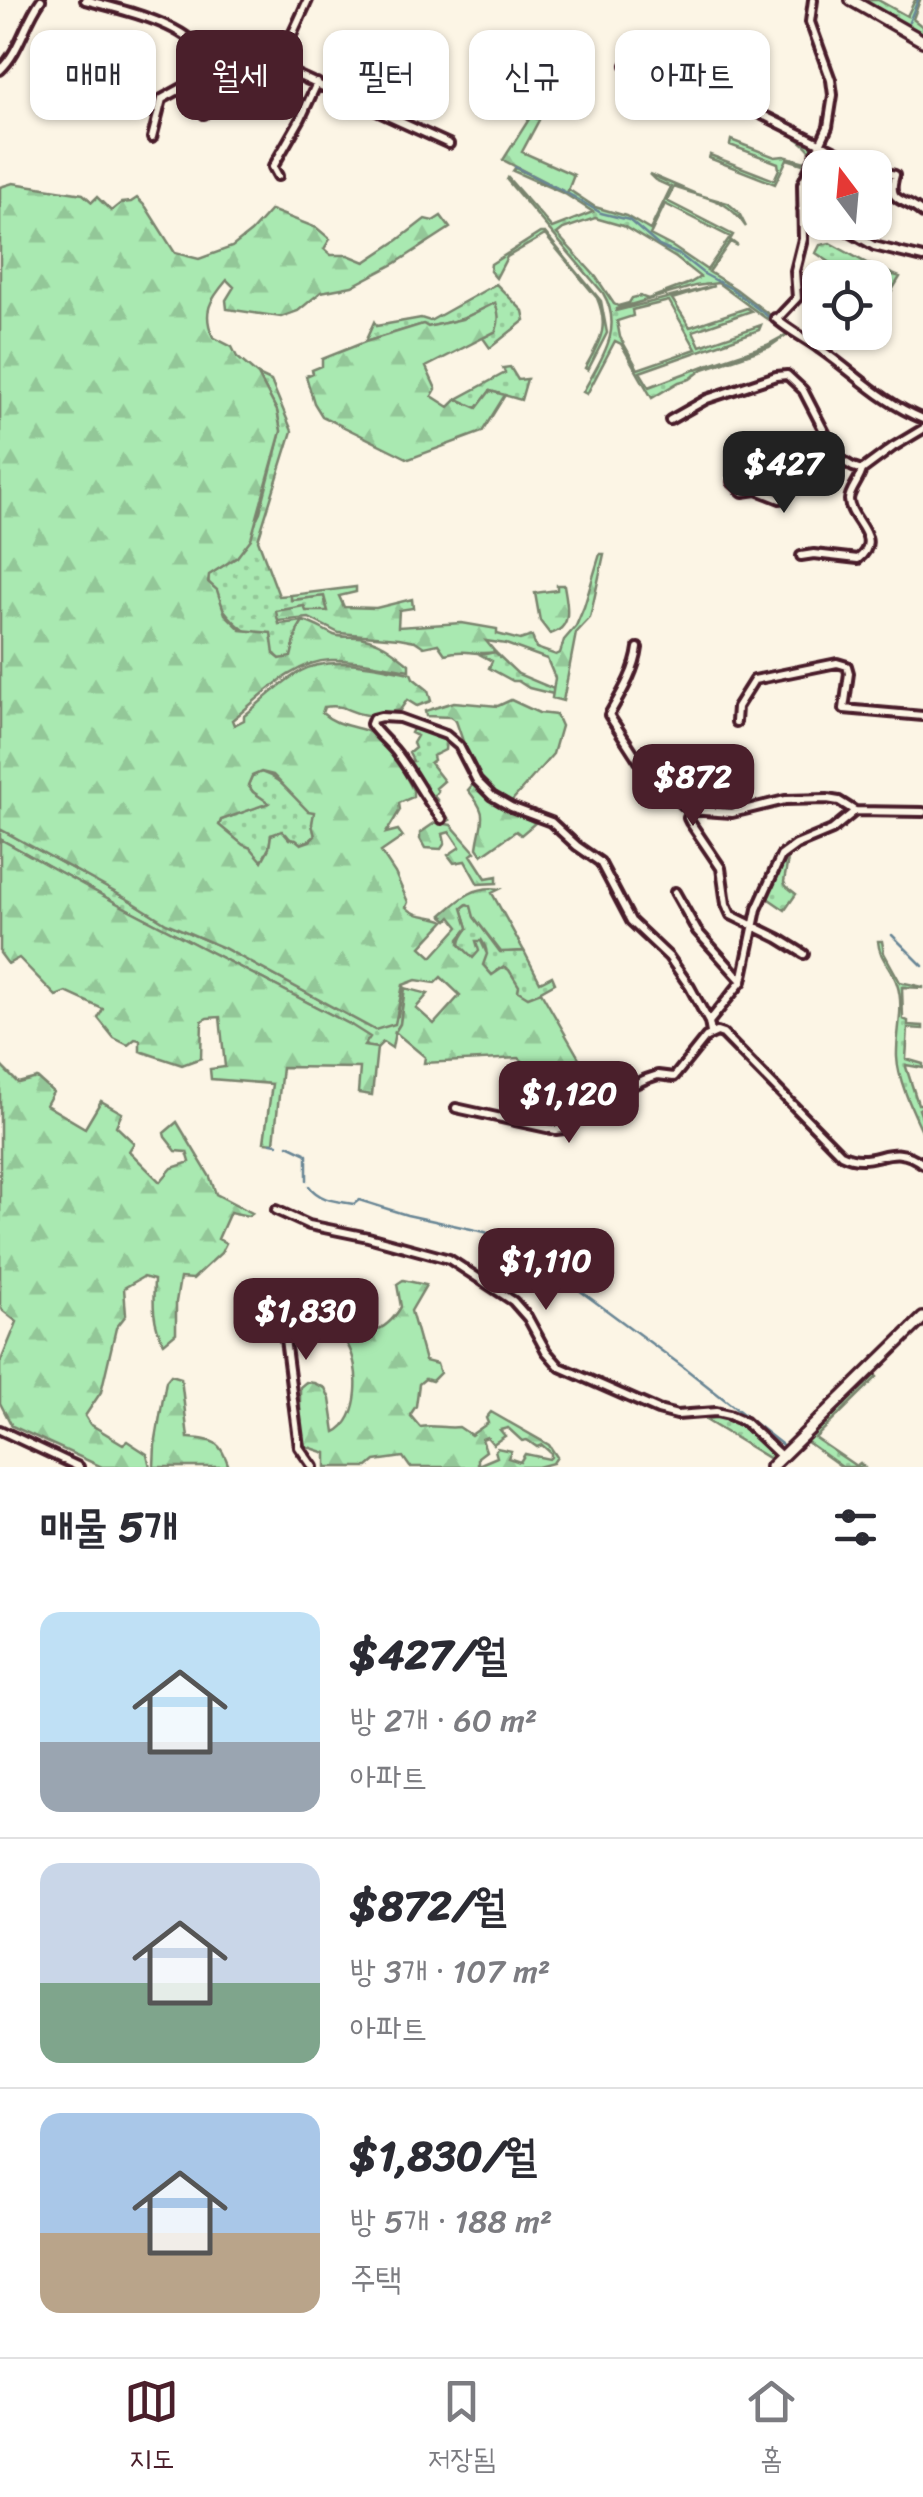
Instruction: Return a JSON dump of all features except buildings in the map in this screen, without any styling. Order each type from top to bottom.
[{"type":"street","points":[[0,70],[41,0]]},
{"type":"street","points":[[85,0],[132,12],[176,31]]},
{"type":"street","points":[[294,30],[308,0]]},
{"type":"street","points":[[813,0],[810,22],[833,90],[831,116],[817,150]]},
{"type":"street","points":[[851,0],[923,42]]},
{"type":"street","points":[[303,77],[449,144]]},
{"type":"street","points":[[278,176],[272,168],[316,84]]},
{"type":"street","points":[[152,138],[162,100],[176,92]]},
{"type":"street","points":[[770,118],[836,150]]},
{"type":"street","points":[[892,194],[923,214]]},
{"type":"street","points":[[802,240],[795,271],[797,298],[777,317],[897,409],[923,419]]},
{"type":"street","points":[[864,240],[923,258]]},
{"type":"street","points":[[670,420],[708,399],[787,375],[803,390],[841,460],[862,470]]},
{"type":"street","points":[[802,556],[858,559],[864,554],[867,537],[848,498],[862,470],[923,429]]},
{"type":"street","points":[[732,482],[742,492],[757,490],[780,499],[809,476],[841,460]]},
{"type":"street","points":[[638,648],[610,719],[644,769],[679,803],[692,810],[732,813],[786,800],[827,799],[855,811],[923,812]]},
{"type":"street","points":[[736,722],[737,706],[754,680],[837,663],[847,666],[849,673],[844,709],[923,716]]},
{"type":"street","points":[[442,820],[396,751],[371,724],[373,719],[399,718],[446,735],[459,746],[478,781],[492,796],[551,822],[600,862],[630,922],[690,986],[711,1033]]},
{"type":"street","points":[[692,810],[688,818],[721,868],[730,912],[738,920],[804,954]]},
{"type":"street","points":[[709,1022],[742,981],[757,909],[781,856],[789,848],[832,830],[855,811]]},
{"type":"street","points":[[675,892],[698,932],[742,981]]},
{"type":"street","points":[[456,1108],[564,1129],[593,1103],[654,1076],[674,1077],[711,1033]]},
{"type":"street","points":[[711,1033],[722,1034],[846,1157],[859,1160],[895,1152],[923,1164]]},
{"type":"street","points":[[276,1210],[309,1225],[448,1259],[513,1301],[560,1367],[658,1410],[678,1415],[728,1415],[744,1422],[782,1456]]},
{"type":"street","points":[[248,1304],[273,1319],[284,1332],[298,1447],[313,1467]]},
{"type":"street","points":[[771,1467],[923,1318]]},
{"type":"street","points":[[0,1430],[79,1467]]},
{"type":"green space","points":[[861,0],[878,0],[907,16],[915,0],[920,0],[913,19],[923,27],[923,36]]},
{"type":"green space","points":[[528,120],[539,120],[522,152],[574,175],[567,193],[503,160]]},
{"type":"green space","points":[[760,120],[768,120],[817,146],[809,150]]},
{"type":"green space","points":[[731,140],[775,157],[784,156],[802,164],[787,159],[775,184],[709,158],[710,155],[774,180],[778,163],[730,145]]},
{"type":"green space","points":[[515,168],[566,193],[568,189],[595,207],[626,216],[650,230],[671,187],[649,174],[695,194],[674,187],[667,201],[733,235],[730,240],[738,246],[730,242],[709,272],[771,316],[767,319],[718,283],[616,309],[714,286],[672,299],[690,327],[747,308],[751,311],[693,331],[700,346],[761,325],[759,330],[640,372],[649,387],[767,345],[789,333],[769,347],[703,369],[652,398],[621,344],[615,341],[587,394],[583,392],[608,344],[612,320],[609,307],[603,293],[508,178],[552,228],[593,212],[565,194],[513,171]],"holes":[[[665,204],[730,237],[707,270],[650,235]],[[595,218],[623,226],[700,277],[648,299],[640,296],[618,306],[557,234]],[[669,301],[696,349],[638,369],[620,337],[617,321],[633,316],[632,310]]]},
{"type":"green space","points":[[13,183],[83,194],[92,202],[97,197],[111,211],[137,198],[175,253],[199,259],[232,247],[271,210],[317,228],[330,239],[324,249],[331,255],[348,255],[365,262],[425,219],[433,221],[441,216],[450,228],[396,263],[352,286],[321,292],[298,311],[281,317],[227,309],[226,300],[234,287],[227,280],[216,294],[208,313],[213,337],[232,347],[237,357],[258,375],[277,411],[281,431],[251,539],[237,557],[209,575],[208,582],[217,590],[225,614],[241,630],[271,633],[274,654],[280,659],[291,657],[303,621],[337,636],[374,641],[409,664],[409,670],[350,661],[317,662],[278,682],[232,720],[234,725],[244,720],[278,687],[313,666],[355,664],[411,673],[428,690],[431,701],[417,706],[407,700],[400,710],[374,715],[337,707],[324,707],[322,713],[375,735],[394,756],[413,790],[413,797],[399,803],[400,810],[386,833],[398,830],[403,837],[381,852],[395,873],[408,902],[406,907],[445,921],[421,947],[432,957],[459,927],[451,917],[448,920],[442,915],[461,899],[482,889],[500,889],[492,893],[524,951],[501,952],[467,904],[462,908],[468,928],[459,944],[473,958],[479,951],[476,941],[481,941],[487,954],[483,965],[492,975],[504,967],[519,986],[518,991],[528,997],[541,992],[587,1072],[560,1089],[557,1082],[542,1082],[519,1058],[424,1063],[425,1057],[395,1032],[400,1024],[405,988],[428,994],[416,1008],[434,1024],[460,995],[441,977],[435,983],[416,980],[403,985],[395,1024],[375,1030],[224,948],[166,923],[0,829],[0,187]],"holes":[[[261,772],[273,775],[308,811],[314,812],[315,836],[301,844],[282,831],[271,835],[262,861],[219,825],[221,820],[269,803],[248,785],[252,776]]]},
{"type":"green space","points":[[708,197],[728,203],[746,227],[738,217]]},
{"type":"green space","points":[[545,233],[601,301],[607,333],[588,370],[585,368],[603,327],[601,309],[597,298],[545,235],[507,257],[496,278],[490,271],[491,264]]},
{"type":"green space","points":[[830,243],[861,260],[826,260],[816,253],[820,245]]},
{"type":"green space","points":[[892,274],[900,277],[892,290]]},
{"type":"green space","points":[[496,284],[523,311],[525,320],[490,348],[483,338],[496,331],[495,303],[462,319],[428,327],[423,324],[365,342],[374,322],[376,326],[421,318],[430,321]]},
{"type":"green space","points":[[495,303],[496,331],[426,367],[436,389],[432,396],[449,407],[457,399],[477,408],[490,391],[505,395],[482,432],[409,459],[322,416],[314,403],[306,376],[322,366],[322,359],[423,324],[428,327],[462,319]]},
{"type":"green space","points":[[510,367],[518,380],[527,379],[521,400],[490,391],[477,409],[457,399],[505,373],[503,368]]},
{"type":"green space","points":[[258,375],[271,381],[292,431],[258,540],[279,596],[291,595],[292,600],[324,596],[328,612],[277,611],[279,624],[303,621],[291,658],[280,659],[238,625],[223,608],[208,578],[237,557],[260,512],[281,431],[277,411]]},
{"type":"green space","points":[[600,554],[604,554],[590,618],[576,633],[563,701],[552,698],[555,678],[547,659],[506,644],[486,641],[495,652],[445,654],[438,644],[424,647],[399,638],[339,633],[309,618],[278,621],[276,611],[304,606],[306,611],[328,611],[324,596],[291,600],[291,595],[356,587],[356,592],[339,596],[344,607],[376,608],[412,599],[413,608],[399,610],[398,627],[462,623],[497,629],[497,634],[520,640],[532,636],[536,648],[556,655],[576,626]]},
{"type":"green space","points":[[557,585],[564,585],[566,621],[550,634],[540,621],[535,593],[557,590]]},
{"type":"green space","points":[[495,652],[518,674],[554,689],[553,694],[529,688],[489,668],[492,661],[481,655]]},
{"type":"green space","points":[[511,700],[539,713],[556,715],[561,726],[553,754],[509,804],[482,783],[456,721],[426,716],[425,711],[454,702],[498,706]]},
{"type":"green space","points":[[417,728],[446,738],[445,750],[433,756],[430,763],[444,781],[434,796],[438,801],[435,805],[448,821],[435,810],[407,761],[413,761],[409,753],[415,748],[417,736],[411,733]]},
{"type":"green space","points":[[261,772],[315,812],[315,836],[300,843],[286,834],[271,835],[262,861],[251,848],[219,826],[221,820],[268,803],[248,785],[252,776]]},
{"type":"green space","points":[[475,782],[535,823],[521,835],[516,831],[482,855],[477,848],[482,812],[468,790]]},
{"type":"green space","points":[[436,822],[451,825],[475,852],[471,855],[486,878],[497,876],[497,883],[478,884],[465,861],[454,863],[448,855],[460,847],[450,832],[443,834],[445,843],[441,849],[425,848],[420,833]]},
{"type":"green space","points":[[0,829],[166,923],[224,948],[375,1030],[398,1016],[403,985],[400,1024],[392,1048],[383,1042],[377,1048],[364,1046],[351,1025],[0,839]]},
{"type":"green space","points":[[0,839],[370,1037],[364,1046],[377,1048],[372,1095],[358,1093],[360,1068],[282,1067],[274,1143],[264,1142],[272,1084],[211,1079],[210,1069],[225,1067],[220,1017],[202,1021],[201,1058],[182,1065],[140,1051],[140,1040],[128,1045],[114,1038],[98,1018],[103,1009],[66,992],[56,996],[19,958],[8,964],[0,953]]},
{"type":"green space","points":[[789,853],[784,882],[796,894],[785,910],[766,897],[782,857]]},
{"type":"green space","points":[[467,904],[500,952],[524,951],[540,982],[552,976],[555,983],[528,998],[499,969],[493,976],[483,965],[486,951],[482,941],[479,953],[473,958],[468,954],[460,944],[468,928],[462,908]]},
{"type":"green space","points":[[878,941],[882,941],[900,982],[923,987],[902,987],[903,1019],[908,1025],[923,1026],[908,1028],[906,1059],[923,1064],[923,1068],[906,1067],[918,1104],[923,1104],[919,1109],[923,1133],[900,1076],[899,993]]},
{"type":"green space","points":[[0,1065],[18,1083],[37,1078],[53,1092],[46,1105],[85,1128],[101,1101],[122,1113],[116,1126],[134,1143],[129,1151],[160,1182],[172,1168],[190,1162],[187,1152],[176,1151],[165,1137],[164,1133],[177,1122],[216,1194],[252,1213],[248,1216],[230,1212],[218,1239],[226,1243],[221,1253],[193,1279],[180,1278],[176,1333],[164,1343],[155,1321],[154,1280],[143,1277],[124,1288],[126,1315],[116,1328],[101,1392],[85,1416],[90,1424],[147,1454],[150,1467],[102,1467],[12,1426],[0,1403],[0,1363],[17,1322],[0,1305]]},
{"type":"green space","points":[[403,1280],[426,1285],[411,1311],[425,1361],[437,1364],[440,1373],[432,1381],[425,1379],[419,1384],[416,1406],[410,1415],[420,1427],[459,1427],[471,1435],[488,1423],[486,1418],[491,1412],[549,1445],[557,1457],[553,1463],[538,1467],[410,1467],[403,1457],[375,1461],[368,1467],[326,1467],[326,1453],[305,1446],[300,1428],[300,1387],[306,1382],[325,1388],[335,1432],[350,1417],[356,1392],[352,1353],[341,1337],[318,1318],[362,1330],[382,1328],[401,1307],[397,1284]],"holes":[[[508,1428],[522,1441],[542,1445],[551,1457],[525,1454],[520,1462],[508,1458],[511,1451],[497,1448],[497,1457],[478,1465],[478,1457],[486,1451],[482,1439],[487,1437],[493,1444],[505,1436],[500,1430]]]},
{"type":"green space","points":[[874,1374],[877,1377],[815,1438],[856,1466],[860,1463],[864,1467],[842,1467],[806,1441]]},
{"type":"green space","points":[[171,1375],[181,1378],[188,1438],[215,1443],[229,1467],[154,1467],[166,1381]]},
{"type":"green space","points":[[703,1416],[739,1425],[769,1448],[770,1459],[704,1419]]},
{"type":"waterway","points":[[909,22],[918,0]]},
{"type":"waterway","points":[[515,167],[601,213],[629,220],[659,246],[680,255],[770,318]]},
{"type":"waterway","points":[[892,935],[923,966]]},
{"type":"waterway","points":[[271,1143],[278,1144]]},
{"type":"waterway","points":[[288,1145],[307,1154],[307,1180]]},
{"type":"waterway","points":[[309,1186],[329,1200],[354,1204],[359,1200],[485,1232],[525,1250],[785,1447]]}]
